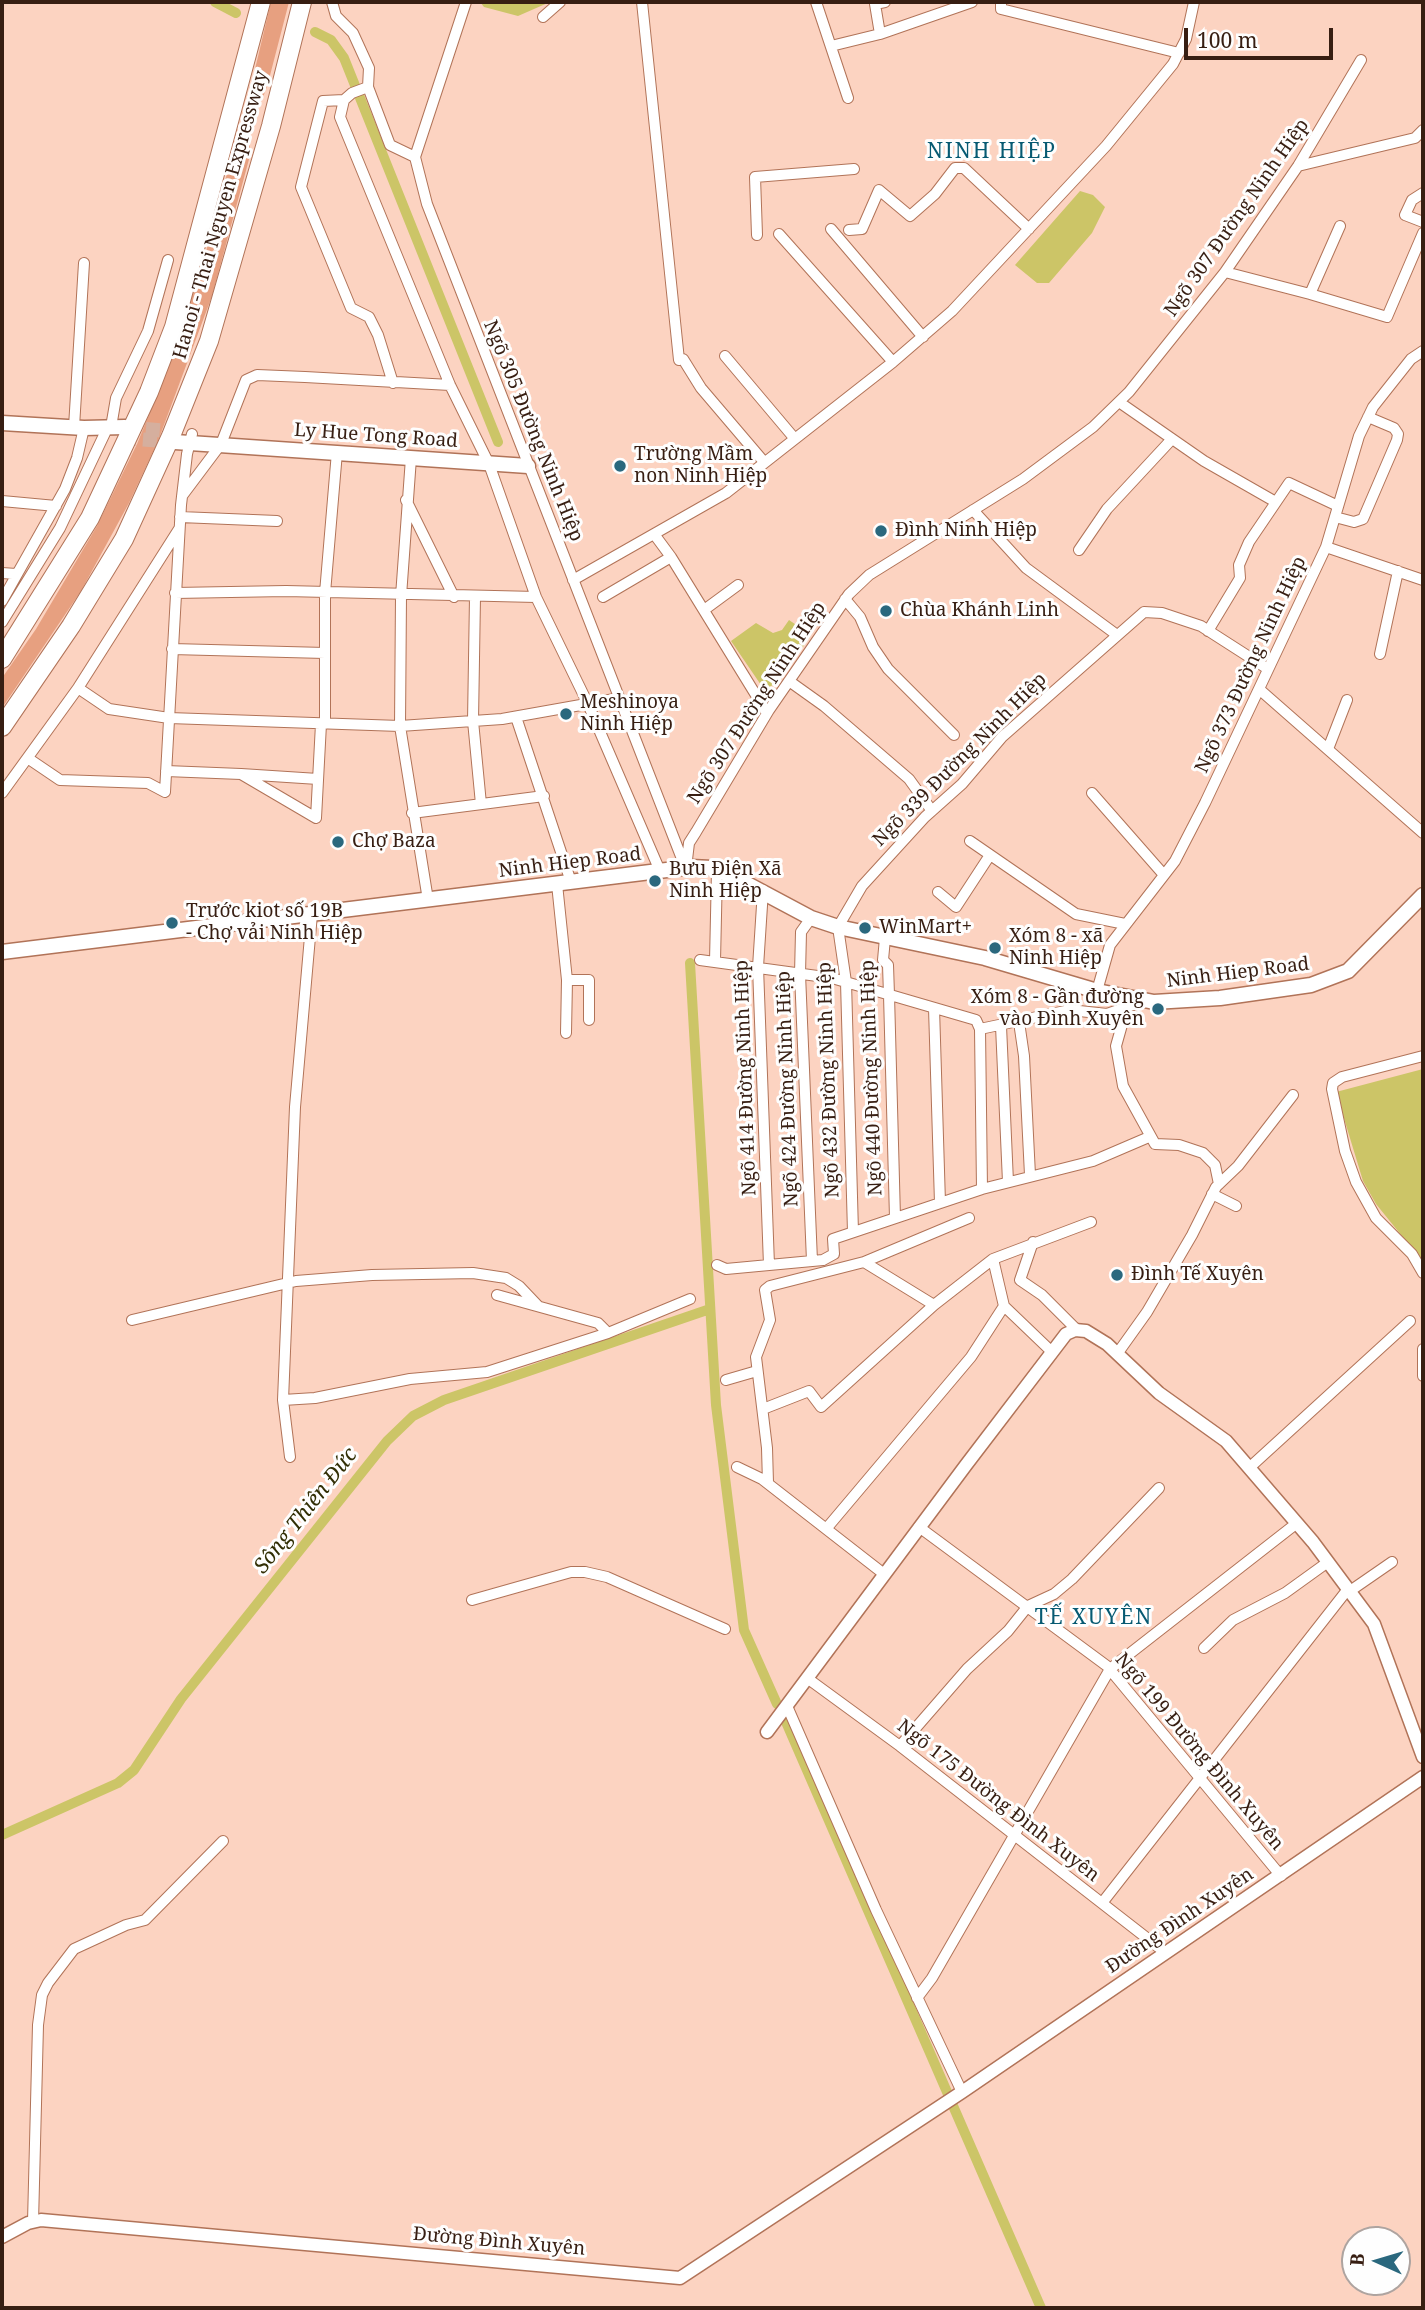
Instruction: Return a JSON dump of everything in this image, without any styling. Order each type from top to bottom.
[{"type":"highway","name":"Hanoi - Thai Nguyen Expressway","points":[[2,659],[90,518],[149,392],[174,327],[261,2]]},
{"type":"highway","name":"Hanoi - Thai Nguyen Expressway","points":[[2,727],[71,626],[124,539],[172,436],[209,341],[271,126],[302,2]]},
{"type":"main road","points":[[2,423],[116,431]]},
{"type":"main road","name":"Ly Hue Tong Road","points":[[184,438],[221,444],[528,467]]},
{"type":"main road","name":"Ninh Hiep Road","points":[[2,952],[686,868],[717,870],[763,890],[811,918],[838,927],[985,958],[1097,990],[1154,1002],[1220,998],[1311,985],[1348,971],[1423,895]]},
{"type":"street","points":[[332,2],[336,16],[353,33],[365,53],[369,68],[366,88],[390,145],[415,157],[467,2]]},
{"type":"street","points":[[543,18],[560,2]]},
{"type":"street","points":[[642,2],[681,360],[701,388],[764,462]]},
{"type":"street","points":[[816,2],[848,98]]},
{"type":"street","points":[[880,34],[875,4],[885,2]]},
{"type":"street","points":[[831,46],[880,34],[972,2]]},
{"type":"street","points":[[1000,2],[1001,9],[1179,53]]},
{"type":"street","points":[[573,580],[726,494],[952,311],[1106,146],[1173,64],[1186,39],[1194,2]]},
{"type":"street","name":"Ngõ 307 Đường Ninh Hiệp","points":[[686,868],[689,843],[767,713],[845,599],[869,575],[973,510],[1083,435],[1119,402],[1203,304],[1298,166],[1361,60]]},
{"type":"street","points":[[366,88],[348,96],[323,101],[301,187],[351,308],[369,317],[379,335],[393,383]]},
{"type":"street","points":[[348,96],[340,117],[450,385],[489,464],[536,597],[588,704],[660,871]]},
{"type":"street","points":[[1298,166],[1415,138],[1423,130]]},
{"type":"street","name":"Ngõ 305 Đường Ninh Hiệp","points":[[415,157],[429,210],[686,868]]},
{"type":"street","points":[[849,230],[862,229],[879,190],[910,216],[935,194],[955,168],[964,168],[1029,229]]},
{"type":"street","points":[[757,236],[755,177],[854,169]]},
{"type":"street","points":[[1423,193],[1412,200],[1405,215],[1423,222]]},
{"type":"street","points":[[1310,294],[1340,226]]},
{"type":"street","points":[[831,229],[923,337]]},
{"type":"street","points":[[1225,272],[1387,317],[1423,233]]},
{"type":"street","points":[[779,234],[892,362]]},
{"type":"street","points":[[2,622],[116,431],[116,398],[148,331],[168,260]]},
{"type":"street","points":[[2,601],[56,506],[77,458],[84,263]]},
{"type":"street","name":"Ngõ 373 Đường Ninh Hiệp","points":[[1097,990],[1110,945],[1175,861],[1205,803],[1326,547],[1359,436],[1368,417],[1411,359],[1423,351]]},
{"type":"street","points":[[725,356],[794,439]]},
{"type":"street","points":[[183,496],[221,444],[247,380],[257,376],[450,385]]},
{"type":"street","points":[[1119,402],[1172,439],[1275,501]]},
{"type":"street","points":[[1335,517],[1354,522],[1363,519],[1397,440],[1398,434],[1394,428],[1368,417]]},
{"type":"street","points":[[29,759],[60,780],[148,783],[165,792],[183,496],[184,438]]},
{"type":"street","points":[[1079,550],[1107,509],[1172,439]]},
{"type":"street","points":[[241,774],[316,818],[323,724],[325,593],[337,452]]},
{"type":"street","points":[[411,458],[401,596],[400,726],[428,900]]},
{"type":"street","points":[[1208,631],[1240,578],[1239,565],[1275,501],[1289,483],[1338,506]]},
{"type":"street","points":[[406,500],[454,597]]},
{"type":"street","points":[[2,501],[56,506]]},
{"type":"street","points":[[973,510],[1026,568],[1117,635]]},
{"type":"street","points":[[180,517],[277,521]]},
{"type":"street","points":[[2,793],[78,688],[180,529]]},
{"type":"street","points":[[654,534],[767,713]]},
{"type":"street","points":[[1326,547],[1423,580]]},
{"type":"street","points":[[603,597],[671,557]]},
{"type":"street","points":[[1380,654],[1398,571]]},
{"type":"street","points":[[2,573],[16,574]]},
{"type":"street","points":[[704,610],[738,585]]},
{"type":"street","points":[[175,593],[536,597]]},
{"type":"street","points":[[475,597],[474,721],[481,804]]},
{"type":"street","points":[[845,599],[860,617],[873,647],[888,668],[954,735]]},
{"type":"street","name":"Ngõ 339 Đường Ninh Hiệp","points":[[838,927],[862,886],[932,811],[962,784],[1002,737],[1144,612],[1162,613],[1208,631],[1268,669]]},
{"type":"street","points":[[172,649],[325,653]]},
{"type":"street","points":[[789,681],[824,706],[909,779],[932,811]]},
{"type":"street","points":[[78,688],[109,709],[169,719],[400,726],[516,717],[620,698]]},
{"type":"street","points":[[1258,690],[1421,827]]},
{"type":"street","points":[[1328,750],[1347,700]]},
{"type":"street","points":[[516,717],[544,796],[564,883],[566,1033]]},
{"type":"street","points":[[166,771],[318,779]]},
{"type":"street","points":[[1092,793],[1164,875]]},
{"type":"street","points":[[412,813],[544,796]]},
{"type":"street","points":[[970,841],[1076,914],[1125,924]]},
{"type":"street","points":[[939,892],[956,907],[990,855]]},
{"type":"street","points":[[715,961],[717,870]]},
{"type":"street","name":"Ngõ 414 Đường Ninh Hiệp","points":[[763,890],[758,967],[769,1265]]},
{"type":"street","points":[[290,1457],[283,1401],[295,1107],[312,914]]},
{"type":"street","name":"Ngõ 424 Đường Ninh Hiệp","points":[[811,918],[801,932],[800,974],[812,1261]]},
{"type":"street","name":"Ngõ 432 Đường Ninh Hiệp","points":[[838,927],[846,982],[853,1232]]},
{"type":"street","name":"Ngõ 440 Đường Ninh Hiệp","points":[[885,938],[883,960],[888,965],[895,1218]]},
{"type":"street","points":[[700,960],[846,982],[976,1020],[980,1029],[982,1189]]},
{"type":"street","points":[[567,980],[589,980],[589,1020]]},
{"type":"street","points":[[1070,1010],[1074,984]]},
{"type":"street","points":[[980,1029],[1070,1010],[1107,1014],[1136,1002],[1154,1002]]},
{"type":"street","points":[[1127,1007],[1116,1046],[1118,1070],[1152,1140]]},
{"type":"street","points":[[934,1008],[940,1203]]},
{"type":"street","points":[[1019,1022],[1024,1056],[1030,1175]]},
{"type":"street","points":[[1001,1026],[1007,1182]]},
{"type":"street","points":[[1423,1056],[1342,1077],[1333,1083],[1332,1089],[1345,1151],[1356,1182],[1376,1217],[1412,1254],[1423,1273]]},
{"type":"street","points":[[1117,1354],[1147,1312],[1212,1194],[1238,1166],[1293,1095]]},
{"type":"street","points":[[717,1265],[726,1269],[812,1261],[834,1254],[833,1239],[982,1189],[1093,1161],[1152,1140],[1203,1153],[1215,1165],[1219,1184]]},
{"type":"street","points":[[1212,1194],[1236,1206]]},
{"type":"street","points":[[768,1483],[756,1357],[770,1320],[765,1290],[770,1286],[864,1262],[969,1218]]},
{"type":"street","points":[[763,1409],[809,1391],[821,1407],[934,1306],[993,1259],[1091,1222]]},
{"type":"street","points":[[1033,1242],[1020,1280],[1042,1295],[1077,1331]]},
{"type":"street","points":[[993,1259],[1004,1306],[1052,1352]]},
{"type":"street","points":[[864,1262],[934,1306]]},
{"type":"street","points":[[132,1320],[288,1283],[372,1275],[472,1273],[506,1278],[519,1286],[538,1306]]},
{"type":"street","points":[[497,1296],[598,1323],[608,1333]]},
{"type":"street","points":[[283,1401],[315,1398],[410,1379],[487,1372],[608,1333],[690,1299]]},
{"type":"street","points":[[826,1529],[939,1398],[971,1357],[1004,1306]]},
{"type":"street","points":[[1249,1468],[1410,1321]]},
{"type":"street","points":[[767,1732],[1066,1334],[1086,1331],[1117,1354],[1159,1393],[1226,1441],[1328,1562],[1374,1624],[1423,1757]]},
{"type":"street","points":[[1423,1349],[1423,1376]]},
{"type":"street","points":[[726,1380],[757,1371]]},
{"type":"street","points":[[737,1467],[768,1483],[884,1574]]},
{"type":"street","points":[[900,1746],[967,1669],[1008,1631],[1028,1606],[1054,1594],[1072,1579],[1159,1488]]},
{"type":"street","points":[[917,1998],[932,1978],[1110,1669],[1297,1523]]},
{"type":"street","name":"Ngõ 199 Đường Đình Xuyên","points":[[919,1527],[1110,1669],[1281,1877]]},
{"type":"street","points":[[1204,1648],[1233,1620],[1308,1578],[1328,1562]]},
{"type":"street","points":[[1102,1903],[1349,1590],[1392,1562]]},
{"type":"street","points":[[472,1600],[571,1572],[585,1572],[607,1577],[725,1629]]},
{"type":"street","name":"Ngõ 175 Đường Đình Xuyên","points":[[807,1678],[900,1746],[1166,1953]]},
{"type":"street","points":[[787,1706],[960,2094]]},
{"type":"street","name":"Đường Đình Xuyên","points":[[2,2237],[41,2220],[680,2278],[960,2094],[1281,1877],[1423,1777]]},
{"type":"street","points":[[33,2222],[38,2025],[42,1995],[74,1949],[126,1925],[145,1920],[223,1841]]},
{"type":"shaded area","points":[[271,2],[289,2],[267,87],[263,97],[258,98],[250,90]]},
{"type":"shaded area","points":[[480,2],[550,2],[518,16],[484,7]]},
{"type":"shaded area","points":[[239,141],[249,143],[251,152],[212,296],[158,441],[129,503],[81,591],[2,708],[2,678],[36,629],[97,526],[137,444],[173,356],[204,259],[233,151]]},
{"type":"shaded area","points":[[1080,191],[1093,195],[1105,207],[1092,233],[1049,283],[1037,283],[1015,265]]},
{"type":"shaded area","points":[[789,620],[811,635],[779,682],[769,687],[761,685],[731,641],[756,623],[773,633],[782,630]]},
{"type":"shaded area","points":[[1423,1069],[1423,1262],[1376,1204],[1363,1181],[1336,1092]]},
{"type":"waterway","points":[[215,2],[236,13]]},
{"type":"waterway","points":[[315,32],[331,40],[344,58],[498,442]]},
{"type":"waterway","points":[[690,963],[716,1405],[744,1630],[777,1704]]},
{"type":"waterway","name":"Sông Thiên Đức","points":[[2,1835],[118,1783],[134,1770],[181,1699],[387,1441],[413,1416],[444,1400],[710,1309]]},
{"type":"waterway","points":[[786,1722],[1041,2308]]},
{"type":"tunnel","points":[[125,427],[179,432]]},
{"type":"tunnel","points":[[122,438],[175,442]]},
{"type":"place","name":"Trường Mầm non Ninh Hiệp","points":[[620,466]]},
{"type":"place","name":"Đình Ninh Hiệp","points":[[881,531]]},
{"type":"place","name":"Chùa Khánh Linh","points":[[886,611]]},
{"type":"place","name":"Meshinoya Ninh Hiệp","points":[[566,714]]},
{"type":"place","name":"Chợ Baza","points":[[338,842]]},
{"type":"place","name":"Bưu Điện Xã Ninh Hiệp","points":[[655,881]]},
{"type":"place","name":"Trước kiot số 19B - Chợ vải Ninh Hiệp","points":[[172,923]]},
{"type":"place","name":"WinMart+","points":[[865,928]]},
{"type":"place","name":"Xóm 8 - xã Ninh Hiệp","points":[[995,948]]},
{"type":"place","name":"Xóm 8 - Gần đường vào Đình Xuyên","points":[[1158,1009]]},
{"type":"place","name":"Đình Tế Xuyên","points":[[1117,1275]]},
{"type":"district","name":"NINH HIỆP","points":[[992,152]]},
{"type":"district","name":"TẾ XUYÊN","points":[[1094,1618]]}]
